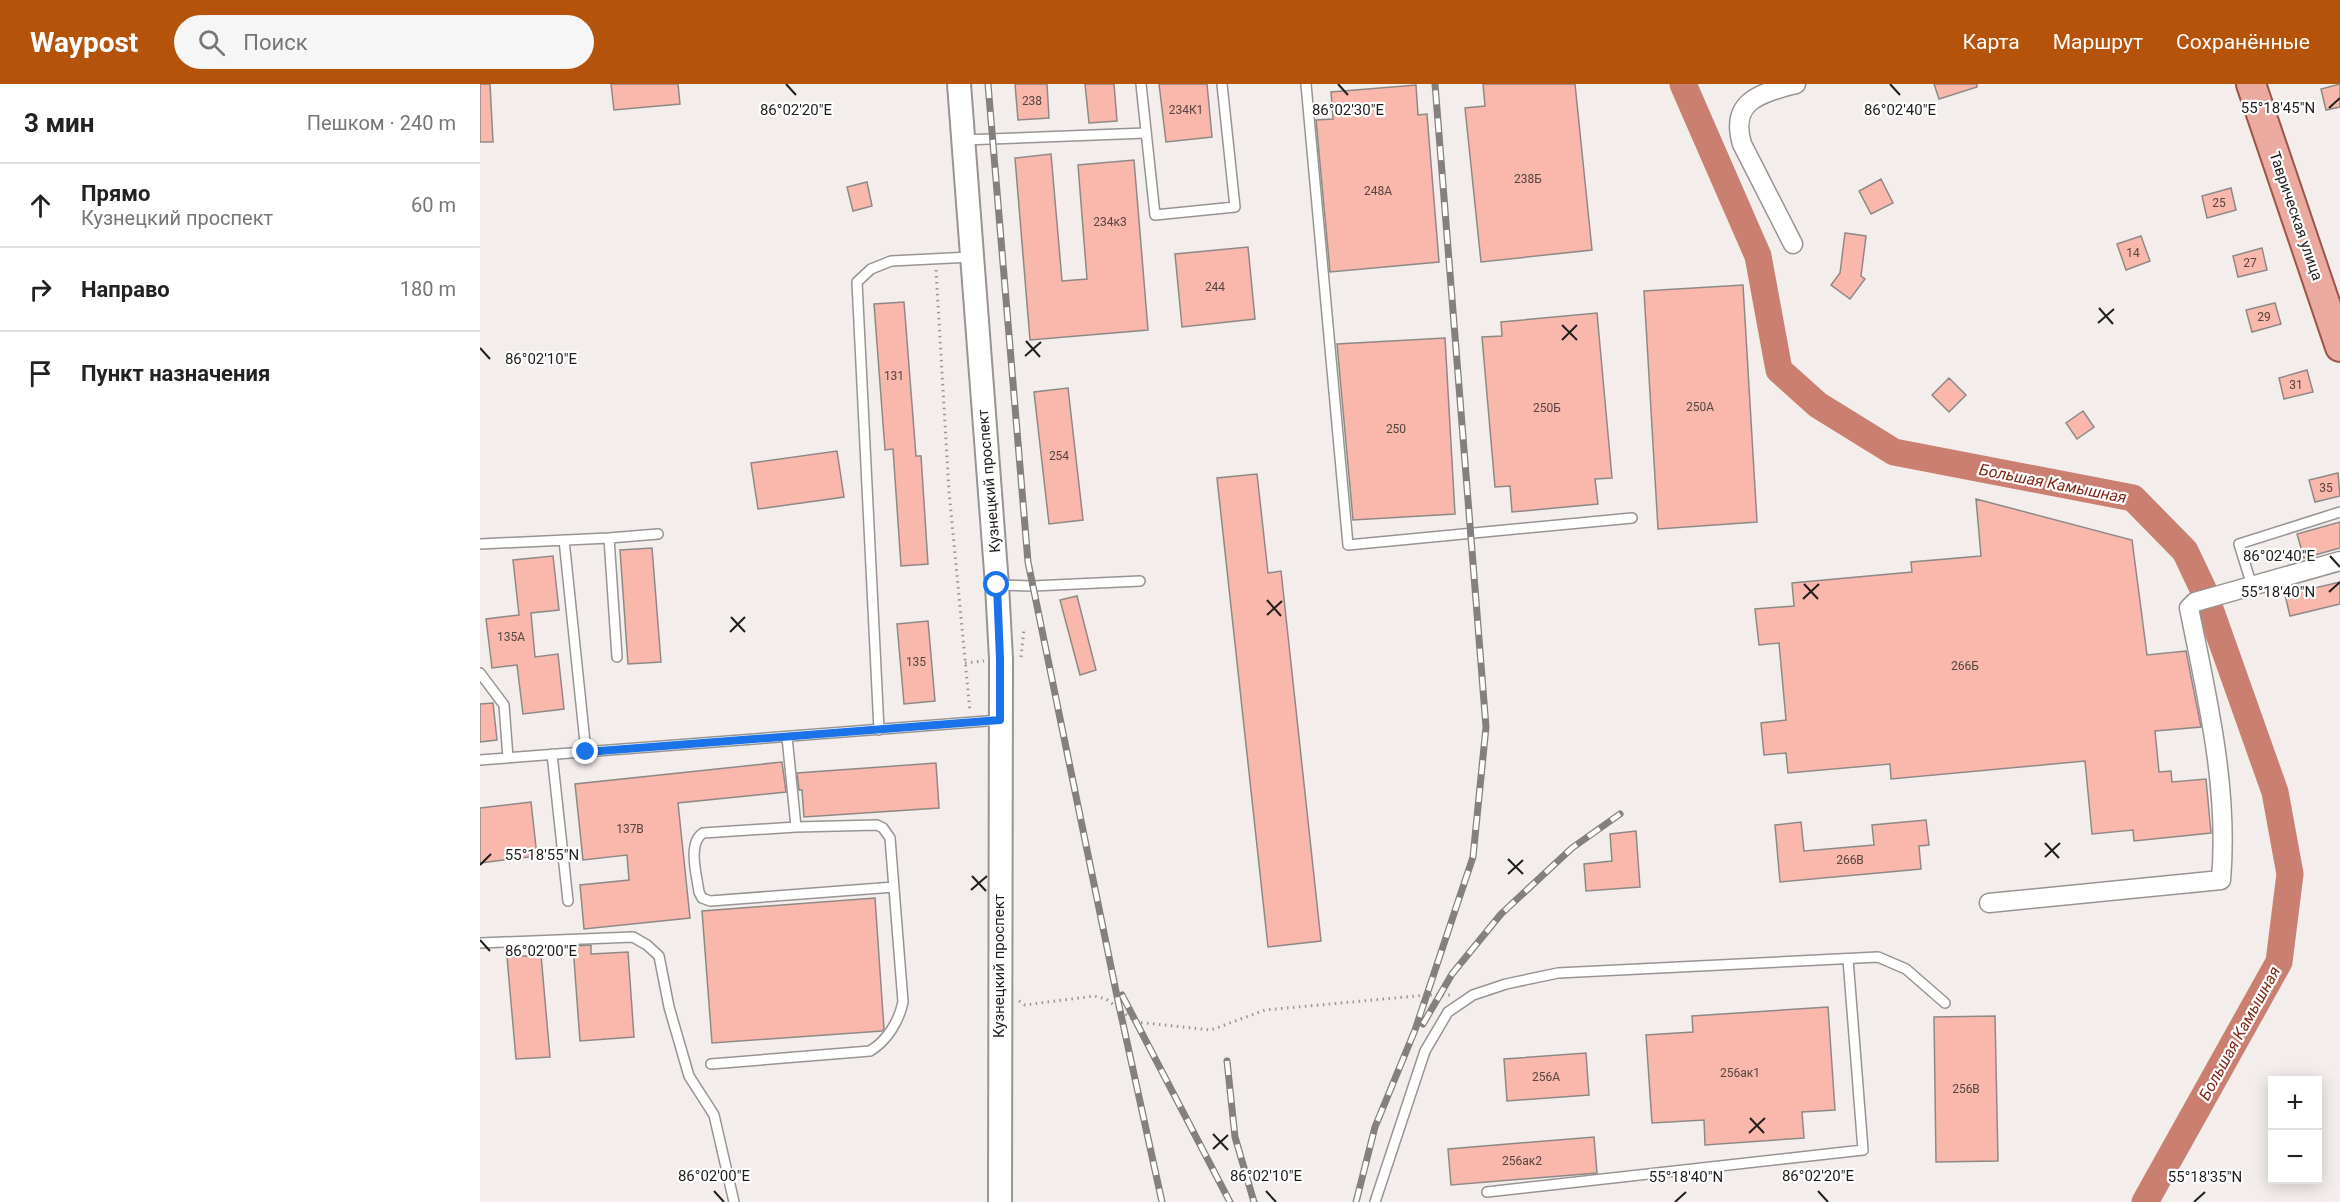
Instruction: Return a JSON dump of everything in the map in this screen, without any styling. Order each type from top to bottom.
[{"type":"main road","name":"Таврическая улица","points":[[2251,84],[2340,347]]},
{"type":"street","name":"Кузнецкий проспект","points":[[959,84],[997,585],[1000,659],[1000,1202]]},
{"type":"street","points":[[1793,244],[1742,144],[1738,131],[1738,119],[1744,107],[1762,93],[1796,84]]},
{"type":"street","points":[[1989,903],[2221,880],[2224,853],[2216,742],[2189,608],[2195,603],[2231,591],[2340,561]]},
{"type":"lane","points":[[1141,84],[1155,215],[1235,207],[1222,84]]},
{"type":"lane","points":[[1306,84],[1348,545],[1632,518]]},
{"type":"lane","points":[[963,140],[1146,133]]},
{"type":"lane","points":[[879,730],[857,282],[871,269],[891,261],[971,257]]},
{"type":"lane","points":[[2252,586],[2239,544],[2340,512]]},
{"type":"lane","points":[[480,544],[658,534]]},
{"type":"lane","points":[[609,538],[617,657]]},
{"type":"lane","points":[[564,540],[586,752]]},
{"type":"lane","points":[[997,585],[1033,586],[1140,581]]},
{"type":"lane","points":[[480,673],[504,705],[508,758]]},
{"type":"lane","points":[[480,760],[1000,720]]},
{"type":"lane","points":[[786,737],[796,827]]},
{"type":"lane","points":[[552,754],[568,901]]},
{"type":"lane","points":[[711,1064],[870,1051],[878,1046],[895,1024],[903,1002],[894,887],[890,838],[883,828],[877,825],[796,827],[703,833],[698,836],[694,844],[699,892],[702,898],[710,901],[894,887]]},
{"type":"lane","points":[[480,943],[633,937],[647,945],[659,956],[669,1007],[689,1076],[714,1115],[734,1202]]},
{"type":"lane","points":[[1375,1202],[1425,1051],[1448,1012],[1473,995],[1506,984],[1558,973],[1878,957],[1906,969],[1945,1003]]},
{"type":"lane","points":[[1487,1192],[1863,1150],[1848,958]]},
{"type":"path","points":[[936,258],[949,491],[970,723]]},
{"type":"path","points":[[965,663],[1021,659],[1024,629]]},
{"type":"path","points":[[1014,998],[1025,1005],[1094,996],[1106,999],[1136,1022],[1211,1030],[1265,1010],[1427,995],[1473,995]]},
{"type":"building","points":[[480,84],[490,84],[493,142],[480,142]]},
{"type":"building","points":[[611,84],[678,84],[680,104],[614,110]]},
{"type":"building","points":[[1015,84],[1047,84],[1049,118],[1018,120]]},
{"type":"building","points":[[1085,84],[1114,84],[1117,121],[1089,123]]},
{"type":"building","points":[[1159,84],[1207,84],[1212,137],[1166,142]]},
{"type":"building","points":[[1483,84],[1575,84],[1592,250],[1481,262],[1465,108],[1485,106]]},
{"type":"building","points":[[1934,84],[1977,84],[1977,87],[1939,99]]},
{"type":"building","points":[[2340,84],[2340,107],[2326,110],[2321,89]]},
{"type":"building","points":[[1416,85],[1418,115],[1427,114],[1439,262],[1330,272],[1316,120],[1333,119],[1331,92]]},
{"type":"building","points":[[1051,154],[1062,281],[1087,279],[1078,165],[1134,160],[1148,330],[1030,340],[1015,158]]},
{"type":"building","points":[[1881,179],[1893,203],[1871,214],[1859,191]]},
{"type":"building","points":[[867,182],[872,206],[853,211],[847,187]]},
{"type":"building","points":[[2231,188],[2236,210],[2207,218],[2202,196]]},
{"type":"building","points":[[1845,233],[1866,236],[1861,276],[1865,279],[1850,299],[1831,285],[1840,273]]},
{"type":"building","points":[[2141,236],[2150,261],[2126,270],[2117,244]]},
{"type":"building","points":[[1248,247],[1255,319],[1182,327],[1175,254]]},
{"type":"building","points":[[2262,248],[2267,270],[2238,277],[2233,256]]},
{"type":"building","points":[[1743,285],[1757,522],[1658,529],[1644,291]]},
{"type":"building","points":[[904,302],[916,456],[921,456],[928,564],[901,566],[893,449],[885,450],[874,304]]},
{"type":"building","points":[[2275,303],[2281,324],[2252,332],[2246,310]]},
{"type":"building","points":[[1597,313],[1612,478],[1595,479],[1598,504],[1512,512],[1510,486],[1495,487],[1482,337],[1502,336],[1501,322]]},
{"type":"building","points":[[1445,338],[1455,514],[1353,520],[1337,344]]},
{"type":"building","points":[[2307,370],[2313,392],[2284,399],[2279,378]]},
{"type":"building","points":[[1949,378],[1966,395],[1949,412],[1932,395]]},
{"type":"building","points":[[1068,388],[1083,520],[1049,524],[1034,392]]},
{"type":"building","points":[[2083,411],[2094,427],[2077,439],[2066,423]]},
{"type":"building","points":[[837,451],[844,497],[758,509],[751,463]]},
{"type":"building","points":[[2338,473],[2340,496],[2315,502],[2309,480]]},
{"type":"building","points":[[1257,474],[1268,573],[1281,571],[1321,941],[1268,947],[1217,478]]},
{"type":"building","points":[[1976,499],[2132,540],[2147,655],[2186,651],[2201,727],[2155,731],[2159,772],[2171,771],[2172,782],[2206,779],[2211,833],[2134,841],[2133,830],[2092,834],[2085,761],[1891,779],[1890,764],[1788,773],[1786,753],[1764,755],[1761,723],[1786,720],[1779,643],[1759,645],[1755,609],[1794,606],[1792,583],[1912,572],[1911,562],[1981,556]]},
{"type":"building","points":[[2340,522],[2340,548],[2304,558],[2297,534]]},
{"type":"building","points":[[652,548],[661,662],[628,664],[620,550]]},
{"type":"building","points":[[553,556],[559,610],[531,613],[535,657],[558,654],[564,709],[523,714],[517,665],[492,668],[486,619],[519,615],[513,560]]},
{"type":"building","points":[[2340,582],[2340,604],[2290,616],[2285,595]]},
{"type":"building","points":[[1077,596],[1096,670],[1080,675],[1060,600]]},
{"type":"building","points":[[928,621],[935,701],[904,704],[897,624]]},
{"type":"building","points":[[493,703],[497,740],[480,742],[480,704]]},
{"type":"building","points":[[782,762],[786,792],[678,803],[690,918],[584,929],[580,885],[629,880],[627,855],[583,860],[575,784]]},
{"type":"building","points":[[936,763],[939,808],[804,817],[802,790],[799,790],[797,773]]},
{"type":"building","points":[[531,802],[537,856],[480,863],[480,808]]},
{"type":"building","points":[[1926,820],[1929,845],[1919,846],[1921,869],[1780,882],[1775,825],[1801,822],[1804,851],[1874,845],[1872,825]]},
{"type":"building","points":[[1636,831],[1640,887],[1586,891],[1584,864],[1612,861],[1610,834]]},
{"type":"building","points":[[875,898],[884,1029],[882,1031],[712,1043],[702,911]]},
{"type":"building","points":[[591,945],[591,954],[628,952],[634,1037],[580,1041],[573,946]]},
{"type":"building","points":[[541,955],[550,1057],[516,1059],[507,957]]},
{"type":"building","points":[[1828,1007],[1835,1110],[1802,1112],[1804,1138],[1705,1145],[1704,1120],[1652,1123],[1646,1035],[1693,1032],[1692,1016]]},
{"type":"building","points":[[1995,1016],[1998,1161],[1936,1162],[1934,1017]]},
{"type":"building","points":[[1586,1053],[1589,1095],[1507,1101],[1504,1059]]},
{"type":"building","points":[[1594,1137],[1597,1173],[1451,1185],[1448,1149]]},
{"type":"waterway","name":"Большая Камышная","points":[[1683,84],[1758,256],[1779,370],[1818,405],[1894,452],[2133,498],[2185,551],[2203,589],[2275,792],[2290,874],[2279,962],[2145,1202]]},
{"type":"railway","points":[[988,84],[1028,562],[1118,1001],[1162,1202]]},
{"type":"railway","points":[[1356,1202],[1375,1127],[1415,1030],[1473,857],[1486,727],[1435,84]]},
{"type":"railway","points":[[1423,1024],[1452,974],[1501,914],[1572,848],[1620,814]]},
{"type":"railway","points":[[1122,995],[1230,1202]]},
{"type":"railway","points":[[1227,1061],[1235,1137],[1254,1202]]},
{"type":"route","points":[[586,752],[1000,720],[997,585]]}]
